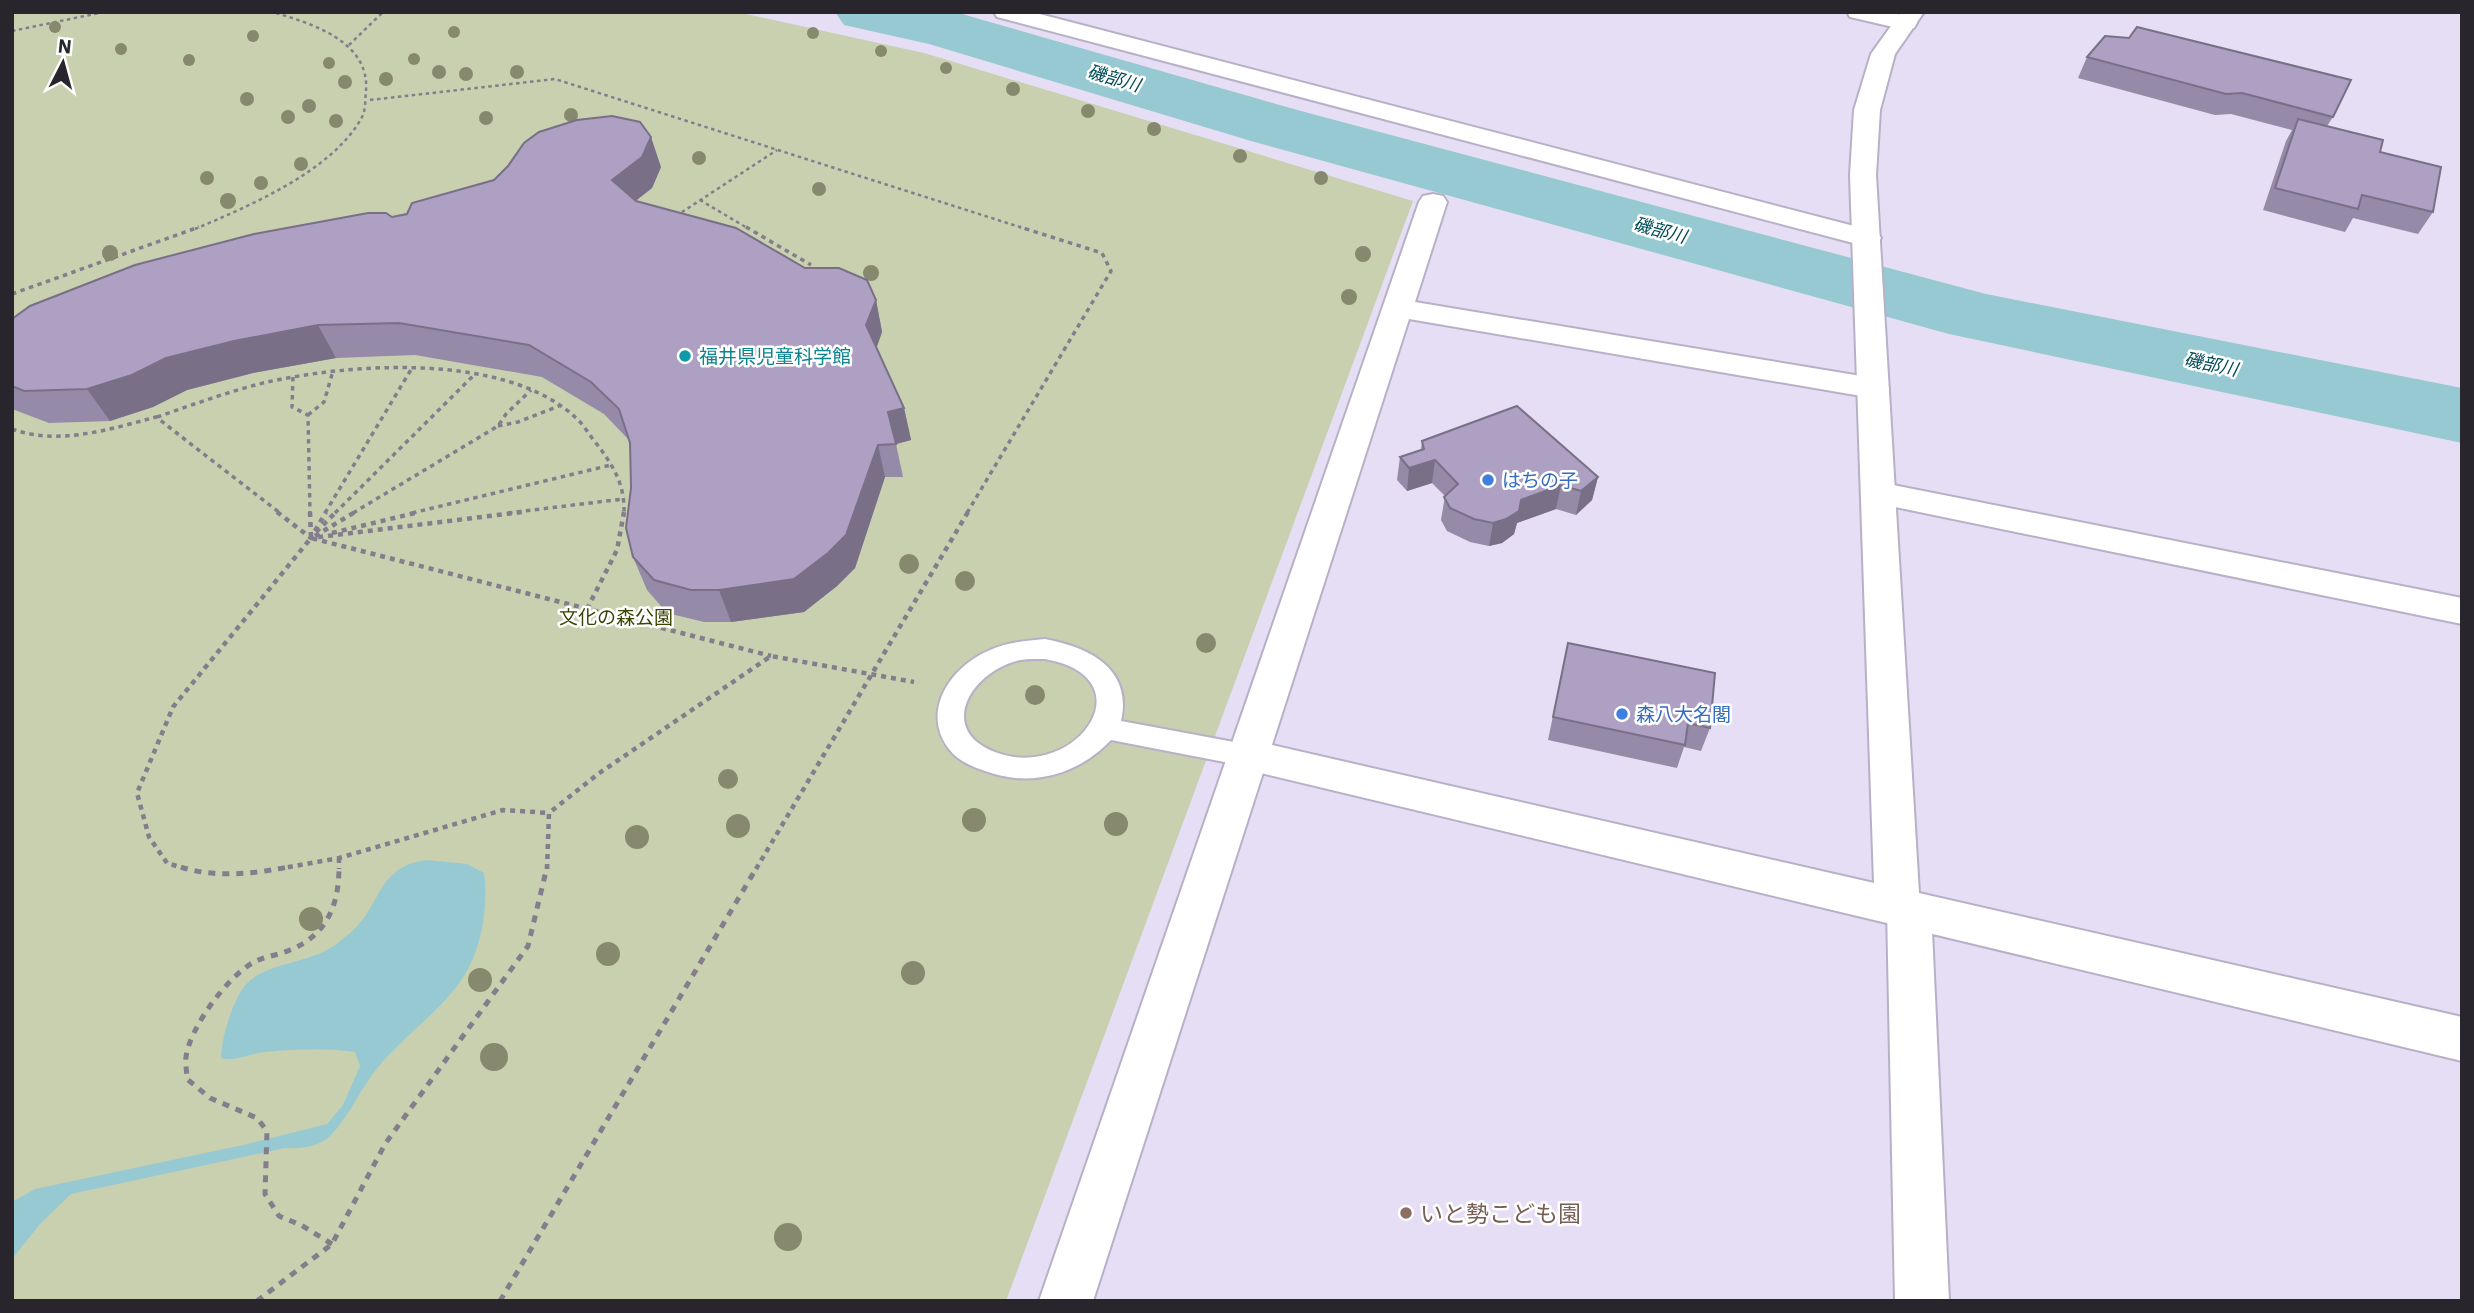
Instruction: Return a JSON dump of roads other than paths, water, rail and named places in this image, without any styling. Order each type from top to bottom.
[{"type":"street","points":[[1005,12],[1867,238]]},
{"type":"street","points":[[1858,12],[1909,18],[1883,54],[1867,110],[1863,175],[1922,1301]]},
{"type":"street","points":[[1066,1301],[1433,202]]},
{"type":"street","points":[[1398,308],[1873,388]]},
{"type":"street","points":[[1878,493],[2462,611]]},
{"type":"street","points":[[1250,756],[2462,1039]]},
{"type":"lane","points":[[1045,649],[1078,656],[1101,675],[1111,699],[1105,727],[1087,748],[1060,763],[1029,770],[998,766],[972,754],[955,736],[950,713],[957,690],[978,667],[1010,652],[1045,649]]},
{"type":"lane","points":[[1105,727],[1250,756]]},
{"type":"waterway","name":"磯部川","points":[[866,12],[942,28],[1276,126],[1978,317],[2462,416]]},
{"type":"place","name":"福井県児童科学館","points":[[685,356]]},
{"type":"place","name":"はちの子","points":[[1488,480]]},
{"type":"place","name":"森八大名閣","points":[[1622,714]]},
{"type":"place","name":"いと勢こども園","points":[[1406,1213]]},
{"type":"park label","name":"文化の森公園","points":[[616,617]]}]
